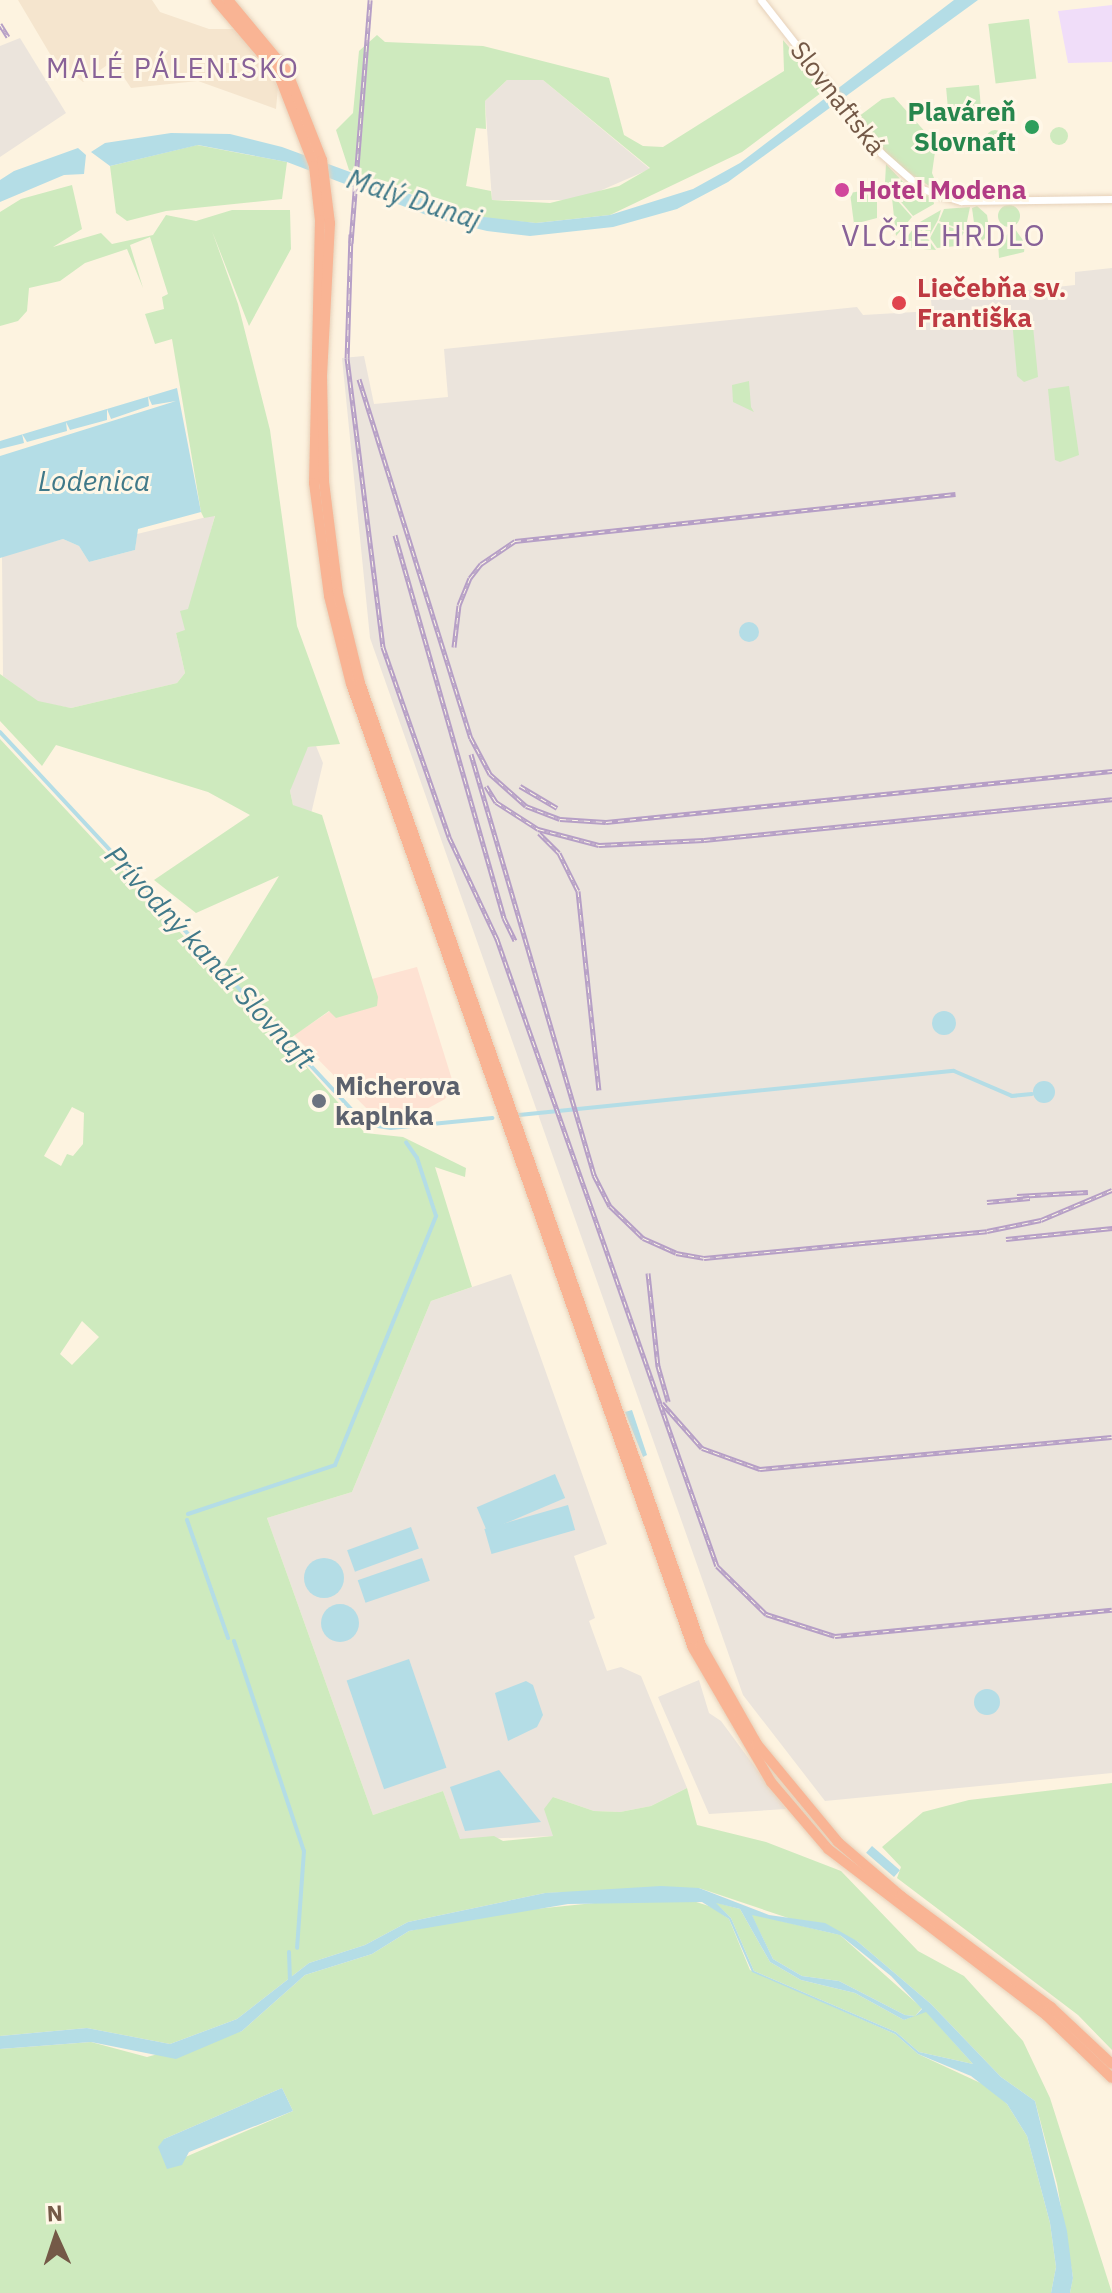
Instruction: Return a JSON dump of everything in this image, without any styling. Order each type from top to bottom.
[{"type":"highway","points":[[216,0],[264,52],[298,115],[314,166],[325,221]]},
{"type":"highway","points":[[228,0],[267,42],[303,103],[322,160],[325,221],[317,447],[329,596],[359,712],[647,1528],[702,1668],[771,1782],[828,1849],[1046,2015],[1112,2078]]},
{"type":"highway","points":[[317,447],[338,593],[368,709],[676,1585],[714,1673],[779,1774],[838,1842],[1051,2007],[1112,2064]]},
{"type":"main road","name":"Slovnaftská","points":[[761,0],[899,172],[943,198],[1112,199]]},
{"type":"shaded area","points":[[18,0],[152,0],[160,12],[209,29],[237,29],[278,87],[276,109],[198,81],[131,88],[113,61],[83,82],[50,54]]},
{"type":"shaded area","points":[[1112,5],[1112,62],[1068,63],[1058,11]]},
{"type":"shaded area","points":[[20,38],[66,113],[0,157],[0,46]]},
{"type":"shaded area","points":[[507,80],[543,80],[650,169],[579,200],[492,200],[485,101]]},
{"type":"shaded area","points":[[1112,268],[1112,1773],[825,1801],[743,1695],[370,638],[342,358],[364,356],[374,404],[448,397],[444,349],[857,307],[863,315],[932,311],[931,300],[1075,285],[1075,272]]},
{"type":"shaded area","points":[[215,515],[185,631],[176,633],[185,673],[177,683],[71,708],[38,702],[3,676],[2,556],[63,539],[79,546],[89,562],[135,550],[137,534]]},
{"type":"shaded area","points":[[316,746],[323,763],[311,814],[293,805],[290,791],[297,765],[308,747]]},
{"type":"shaded area","points":[[417,967],[454,1086],[445,1099],[414,1116],[377,1119],[294,1035],[330,1011],[377,1006],[372,979]]},
{"type":"shaded area","points":[[511,1274],[607,1544],[574,1556],[595,1618],[589,1621],[607,1671],[621,1667],[641,1676],[687,1788],[651,1806],[620,1812],[594,1811],[553,1797],[553,1836],[460,1840],[443,1791],[373,1815],[267,1518],[352,1492],[431,1301]]},
{"type":"shaded area","points":[[699,1680],[709,1713],[721,1721],[786,1809],[709,1814],[658,1697]]},
{"type":"green space","points":[[1029,19],[1036,79],[996,84],[988,24]]},
{"type":"green space","points":[[377,35],[385,42],[483,46],[609,78],[624,135],[643,146],[663,147],[784,71],[783,40],[825,90],[742,152],[610,215],[536,223],[467,215],[349,170],[336,130],[353,113],[359,51]],"holes":[[[507,80],[543,80],[650,168],[619,186],[550,203],[492,200],[491,191],[466,186],[476,128],[486,129],[485,101]]]},
{"type":"green space","points":[[979,85],[981,107],[948,110],[946,88]]},
{"type":"green space","points":[[894,97],[928,135],[916,134],[936,145],[932,173],[940,193],[894,163],[858,117],[882,99]]},
{"type":"green space","points":[[1059,127],[1068,136],[1059,145],[1050,136]]},
{"type":"green space","points":[[995,130],[1004,139],[995,148],[986,139]]},
{"type":"green space","points":[[197,145],[287,162],[282,199],[166,211],[127,221],[116,213],[110,166]]},
{"type":"green space","points":[[886,164],[905,184],[933,199],[934,204],[913,216],[885,183]]},
{"type":"green space","points":[[72,185],[82,229],[53,247],[101,233],[112,244],[153,235],[166,215],[196,221],[232,210],[290,210],[291,249],[249,326],[212,231],[238,304],[270,430],[297,626],[340,744],[308,747],[290,791],[293,805],[322,815],[378,997],[377,1006],[336,1018],[329,1011],[285,1042],[365,1133],[403,1137],[466,1168],[465,1177],[435,1167],[472,1287],[431,1301],[352,1492],[267,1518],[373,1815],[443,1791],[460,1839],[494,1836],[503,1841],[553,1836],[544,1809],[553,1797],[594,1811],[620,1812],[651,1806],[687,1788],[697,1825],[766,1842],[841,1871],[918,1951],[964,1976],[1023,2041],[1050,2098],[1112,2293],[1070,2293],[1073,2277],[1057,2184],[1035,2101],[1001,2077],[931,2004],[857,1941],[699,1888],[545,1893],[408,1922],[365,1945],[309,1963],[237,2019],[170,2044],[87,2028],[0,2036],[0,739],[219,974],[279,876],[196,913],[154,880],[250,815],[208,792],[56,745],[42,766],[0,721],[0,674],[38,701],[71,708],[177,683],[185,673],[176,633],[185,630],[180,611],[188,609],[215,516],[204,518],[201,512],[172,339],[155,344],[145,314],[164,309],[162,297],[168,294],[150,237],[130,245],[143,288],[127,249],[85,263],[60,281],[29,288],[27,311],[18,321],[0,326],[0,212],[21,199]],"holes":[[[72,1107],[84,1113],[83,1144],[73,1156],[67,1154],[61,1166],[44,1156]],[[82,1321],[99,1337],[72,1365],[60,1354]]]},
{"type":"green space","points":[[877,188],[877,218],[854,224],[850,193]]},
{"type":"green space","points":[[888,190],[912,217],[896,236],[892,198]]},
{"type":"green space","points":[[1009,205],[1017,208],[1020,216],[1017,224],[1009,227],[1001,224],[998,216],[1001,208]]},
{"type":"green space","points":[[977,206],[987,215],[990,234],[977,245],[972,208]]},
{"type":"green space","points":[[970,207],[965,231],[939,221],[944,209]]},
{"type":"green space","points":[[941,210],[938,220],[929,236],[920,222]]},
{"type":"green space","points":[[938,223],[964,232],[957,246],[937,248],[930,238]]},
{"type":"green space","points":[[916,225],[936,250],[910,248],[907,237]]},
{"type":"green space","points":[[1015,229],[1025,243],[1024,252],[999,258],[998,241]]},
{"type":"green space","points":[[1027,311],[1032,316],[1038,377],[1024,382],[1017,376],[1012,320],[1016,312]]},
{"type":"green space","points":[[749,381],[754,412],[733,402],[732,385]]},
{"type":"green space","points":[[1069,386],[1079,455],[1060,462],[1055,460],[1048,389]]},
{"type":"green space","points":[[1112,1783],[1112,2050],[1078,2015],[897,1878],[901,1867],[882,1847],[923,1812],[969,1800]]},
{"type":"green space","points":[[614,1901],[693,1901],[712,1907],[729,1919],[750,1970],[895,2034],[918,2054],[989,2087],[1007,2104],[1027,2136],[1050,2223],[1056,2267],[1051,2293],[0,2293],[0,2049],[91,2042],[147,2057],[242,2031],[305,1975],[372,1954],[409,1931],[487,1914]],"holes":[[[282,2088],[293,2111],[183,2158],[164,2139]]]},
{"type":"green space","points":[[714,1902],[740,1909],[770,1962],[801,1980],[855,1993],[904,2020],[926,2011],[973,2064],[919,2052],[896,2032],[754,1971],[731,1918]]},
{"type":"green space","points":[[751,1914],[840,1935],[922,2008],[915,2016],[905,2015],[839,1981],[802,1976],[773,1959]]},
{"type":"water","name":"Malý Dunaj","points":[[954,0],[978,0],[728,182],[677,209],[613,227],[530,236],[487,231],[437,219],[287,162],[198,145],[110,166],[91,152],[105,143],[171,133],[230,134],[282,147],[467,215],[536,223],[610,215],[693,189],[740,163]]},
{"type":"water","points":[[78,148],[86,155],[84,174],[64,175],[0,202],[0,180],[14,171]]},
{"type":"water","name":"Lodenica","points":[[177,388],[201,512],[138,529],[135,550],[89,562],[79,546],[63,539],[0,558],[0,441]]},
{"type":"water","points":[[745,622],[753,622],[759,632],[753,642],[745,642],[739,636],[739,628]]},
{"type":"water","points":[[944,1011],[952,1015],[956,1023],[952,1031],[944,1035],[936,1031],[932,1023],[936,1015]]},
{"type":"water","points":[[1044,1081],[1052,1084],[1055,1092],[1052,1100],[1044,1103],[1036,1100],[1033,1092],[1036,1084]]},
{"type":"water","points":[[632,1410],[647,1455],[643,1457],[625,1412]]},
{"type":"water","points":[[555,1474],[565,1498],[487,1531],[477,1507]]},
{"type":"water","points":[[568,1505],[575,1530],[492,1554],[484,1529]]},
{"type":"water","points":[[411,1527],[419,1549],[355,1572],[347,1550]]},
{"type":"water","points":[[324,1558],[338,1564],[344,1578],[338,1592],[324,1598],[310,1592],[304,1578],[310,1564]]},
{"type":"water","points":[[422,1558],[430,1581],[366,1603],[358,1580]]},
{"type":"water","points":[[340,1604],[354,1609],[359,1623],[354,1637],[340,1642],[326,1637],[321,1623],[326,1609]]},
{"type":"water","points":[[409,1659],[446,1768],[384,1789],[347,1680]]},
{"type":"water","points":[[526,1681],[533,1685],[543,1715],[537,1727],[508,1741],[495,1693]]},
{"type":"water","points":[[987,1689],[996,1693],[1000,1702],[996,1711],[987,1715],[978,1711],[974,1702],[978,1693]]},
{"type":"water","points":[[499,1770],[541,1822],[465,1831],[450,1787]]},
{"type":"water","points":[[872,1846],[900,1870],[894,1877],[866,1853]]},
{"type":"water","points":[[661,1886],[699,1888],[769,1915],[825,1923],[857,1941],[931,2004],[1001,2077],[1035,2101],[1067,2231],[1073,2278],[1070,2293],[1051,2293],[1056,2267],[1050,2223],[1027,2136],[1007,2104],[971,2076],[918,2054],[895,2034],[752,1972],[729,1919],[702,1902],[568,1904],[409,1931],[372,1954],[305,1975],[242,2031],[176,2059],[91,2042],[0,2049],[0,2036],[87,2028],[170,2044],[237,2019],[309,1963],[365,1945],[408,1922],[545,1893]],"holes":[[[716,1903],[740,1909],[770,1962],[801,1980],[855,1993],[904,2020],[926,2012],[973,2064],[919,2052],[896,2032],[754,1971],[731,1918]],[[752,1915],[840,1935],[891,1976],[922,2009],[915,2016],[905,2015],[839,1981],[802,1976],[773,1959]]]},
{"type":"water","points":[[282,2088],[293,2111],[189,2152],[182,2165],[167,2169],[158,2147],[164,2139]]},
{"type":"pier","points":[[148,396],[152,405],[176,401],[0,456],[0,449],[24,443],[22,434],[27,442],[67,431],[66,422],[70,430],[107,420],[107,409],[111,419],[149,406]]},
{"type":"waterway","name":"Prívodný kanál Slovnaft","points":[[0,732],[365,1124],[391,1128],[493,1118]]},
{"type":"waterway","name":"Prívodný kanál Slovnaft","points":[[519,1115],[954,1071],[1012,1096],[1032,1094]]},
{"type":"waterway","points":[[188,1514],[335,1465],[436,1216],[417,1158],[406,1142]]},
{"type":"waterway","points":[[187,1520],[228,1638]]},
{"type":"waterway","points":[[234,1641],[304,1851],[297,1948]]},
{"type":"waterway","points":[[289,1952],[290,1980]]},
{"type":"railway","points":[[351,243],[370,0]]},
{"type":"railway","points":[[0,24],[8,37]]},
{"type":"railway","points":[[351,234],[347,358],[383,647],[449,837],[497,939],[717,1566],[766,1614],[835,1636],[1112,1610]]},
{"type":"railway","points":[[359,379],[471,738],[490,774],[526,806],[560,819],[606,822],[1112,771]]},
{"type":"railway","points":[[454,647],[459,605],[470,578],[481,564],[515,541],[955,494]]},
{"type":"railway","points":[[395,535],[504,918],[515,941]]},
{"type":"railway","points":[[471,754],[594,1175],[610,1206],[643,1238],[676,1253],[704,1258],[987,1231],[1041,1220],[1112,1190]]},
{"type":"railway","points":[[486,786],[496,802],[538,829],[599,845],[704,840],[1112,799]]},
{"type":"railway","points":[[520,786],[557,808]]},
{"type":"railway","points":[[539,833],[559,853],[578,891],[599,1090]]},
{"type":"railway","points":[[1017,1196],[1088,1192]]},
{"type":"railway","points":[[987,1202],[1030,1198]]},
{"type":"railway","points":[[1006,1239],[1112,1228]]},
{"type":"railway","points":[[648,1273],[658,1366],[668,1402]]},
{"type":"railway","points":[[662,1403],[702,1448],[760,1469],[1112,1437]]},
{"type":"place","name":"Plaváreň Slovnaft","points":[[1032,127]]},
{"type":"place","name":"Hotel Modena","points":[[842,190]]},
{"type":"place","name":"Liečebňa sv. Františka","points":[[899,303]]},
{"type":"place","name":"Micherova kaplnka","points":[[319,1101]]},
{"type":"district","name":"MALÉ PÁLENISKO","points":[[173,68]]},
{"type":"district","name":"VLČIE HRDLO","points":[[944,235]]}]
